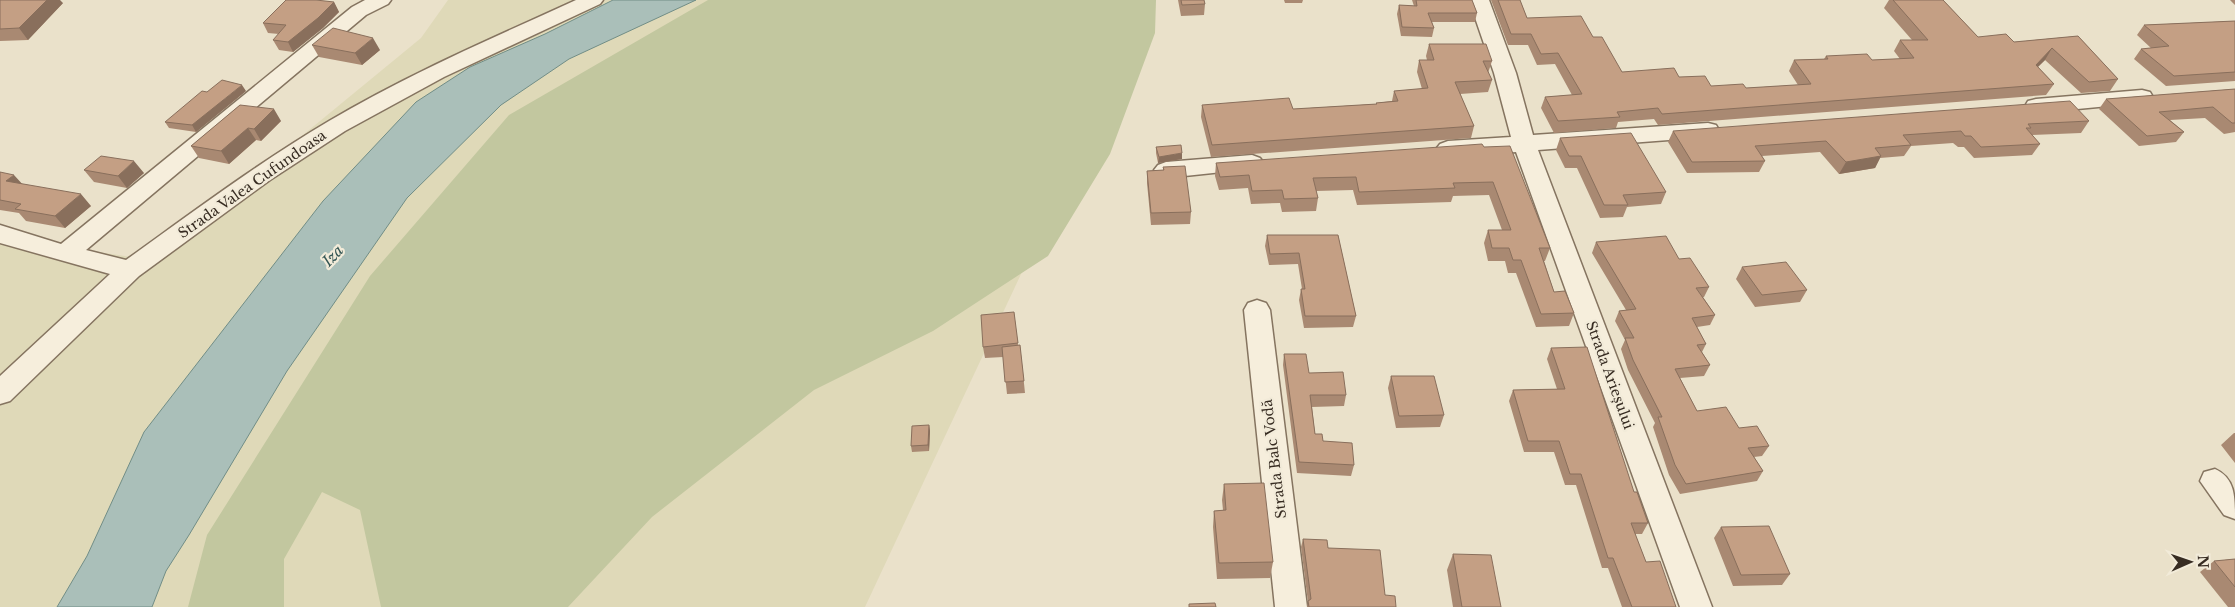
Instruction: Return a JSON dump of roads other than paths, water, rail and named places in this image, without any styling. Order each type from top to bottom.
[{"type":"street","points":[[65,254],[359,11],[381,0]]},
{"type":"street","name":"Strada Valea Cufundoasa","points":[[0,393],[130,270],[262,174],[337,126],[436,72],[593,0]]},
{"type":"street","name":"Strada Arieșului","points":[[1479,0],[1505,73],[1524,143],[1696,607]]},
{"type":"street","points":[[2010,108],[2166,95]]},
{"type":"street","points":[[1424,150],[1733,128]]},
{"type":"street","points":[[1166,170],[1275,162]]},
{"type":"street","points":[[0,234],[65,254],[130,270]]},
{"type":"street","name":"Strada Balc Vodă","points":[[1257,310],[1291,607]]},
{"type":"street","points":[[2215,481],[2235,506]]},
{"type":"water","name":"Iza","points":[[613,0],[696,0],[569,59],[501,105],[407,198],[287,371],[166,571],[152,607],[57,607],[87,556],[144,432],[323,201],[416,102],[470,67],[545,34]]}]
